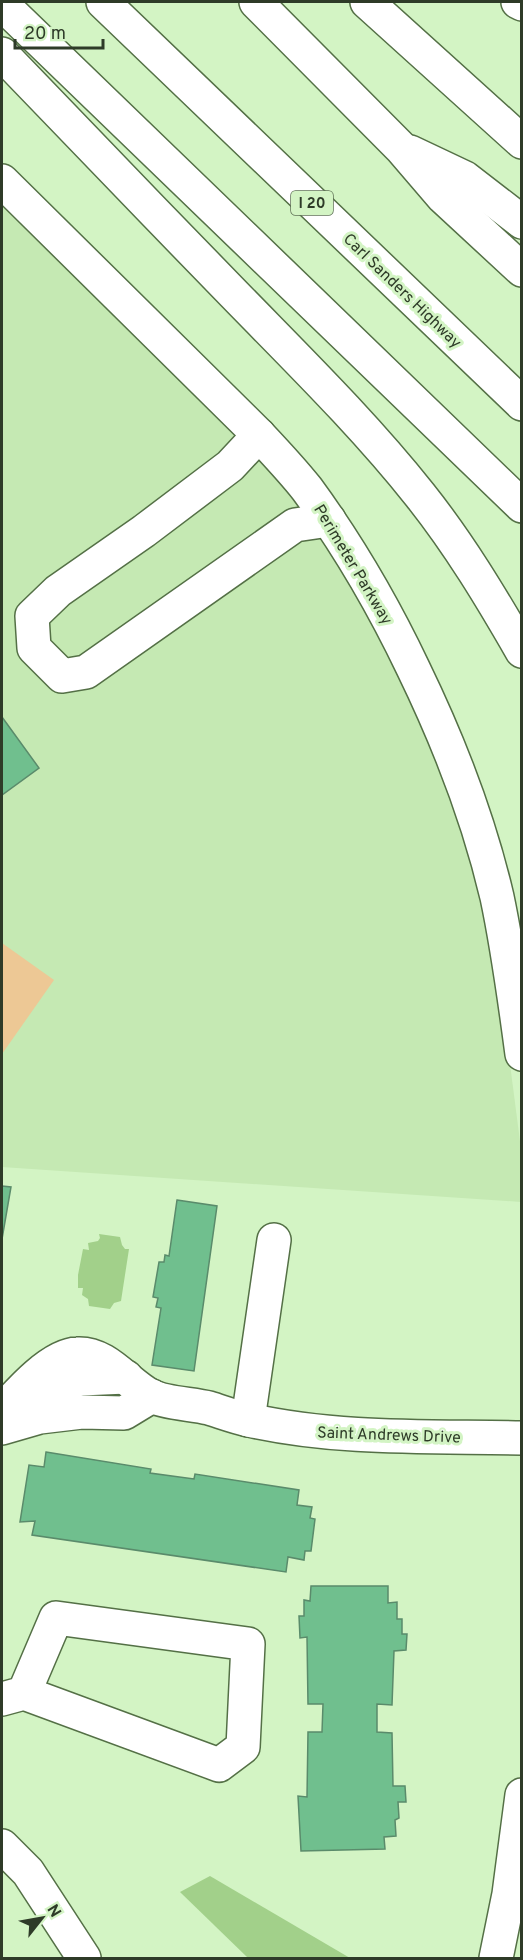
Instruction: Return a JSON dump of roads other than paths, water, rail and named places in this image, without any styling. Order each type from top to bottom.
[{"type":"main road","name":"Carl Sanders Highway","points":[[103,2],[522,404]]},
{"type":"main road","points":[[256,2],[401,148],[443,197],[522,270]]},
{"type":"main road","points":[[367,2],[522,142]]},
{"type":"main road","points":[[2,4],[522,506]]},
{"type":"main road","points":[[2,54],[323,386],[391,461],[421,496],[458,547],[494,602],[522,651]]},
{"type":"main road","points":[[401,148],[465,177],[522,222]]},
{"type":"main road","name":"Perimeter Parkway","points":[[2,181],[259,435],[305,487],[329,520],[370,586],[434,711],[461,774],[496,896],[508,953],[522,1054]]},
{"type":"main road","points":[[259,435],[230,466],[144,531],[58,591],[32,616],[34,648],[62,676],[86,672],[295,525],[329,520]]},
{"type":"main road","points":[[248,1420],[274,1240]]},
{"type":"main road","name":"Saint Andrews Drive","points":[[2,1428],[40,1417],[52,1389],[54,1362],[76,1354],[95,1358],[152,1396],[209,1408],[248,1420],[332,1434],[522,1438]]},
{"type":"main road","name":"Saint Andrews Drive","points":[[8,1404],[34,1377],[82,1412],[124,1413],[152,1396]]},
{"type":"main road","points":[[56,1618],[248,1644],[243,1746],[219,1765],[13,1696],[56,1618]]},
{"type":"main road","points":[[495,1959],[509,1894],[522,1795]]},
{"type":"main road","points":[[2,1846],[27,1872],[84,1959]]}]
